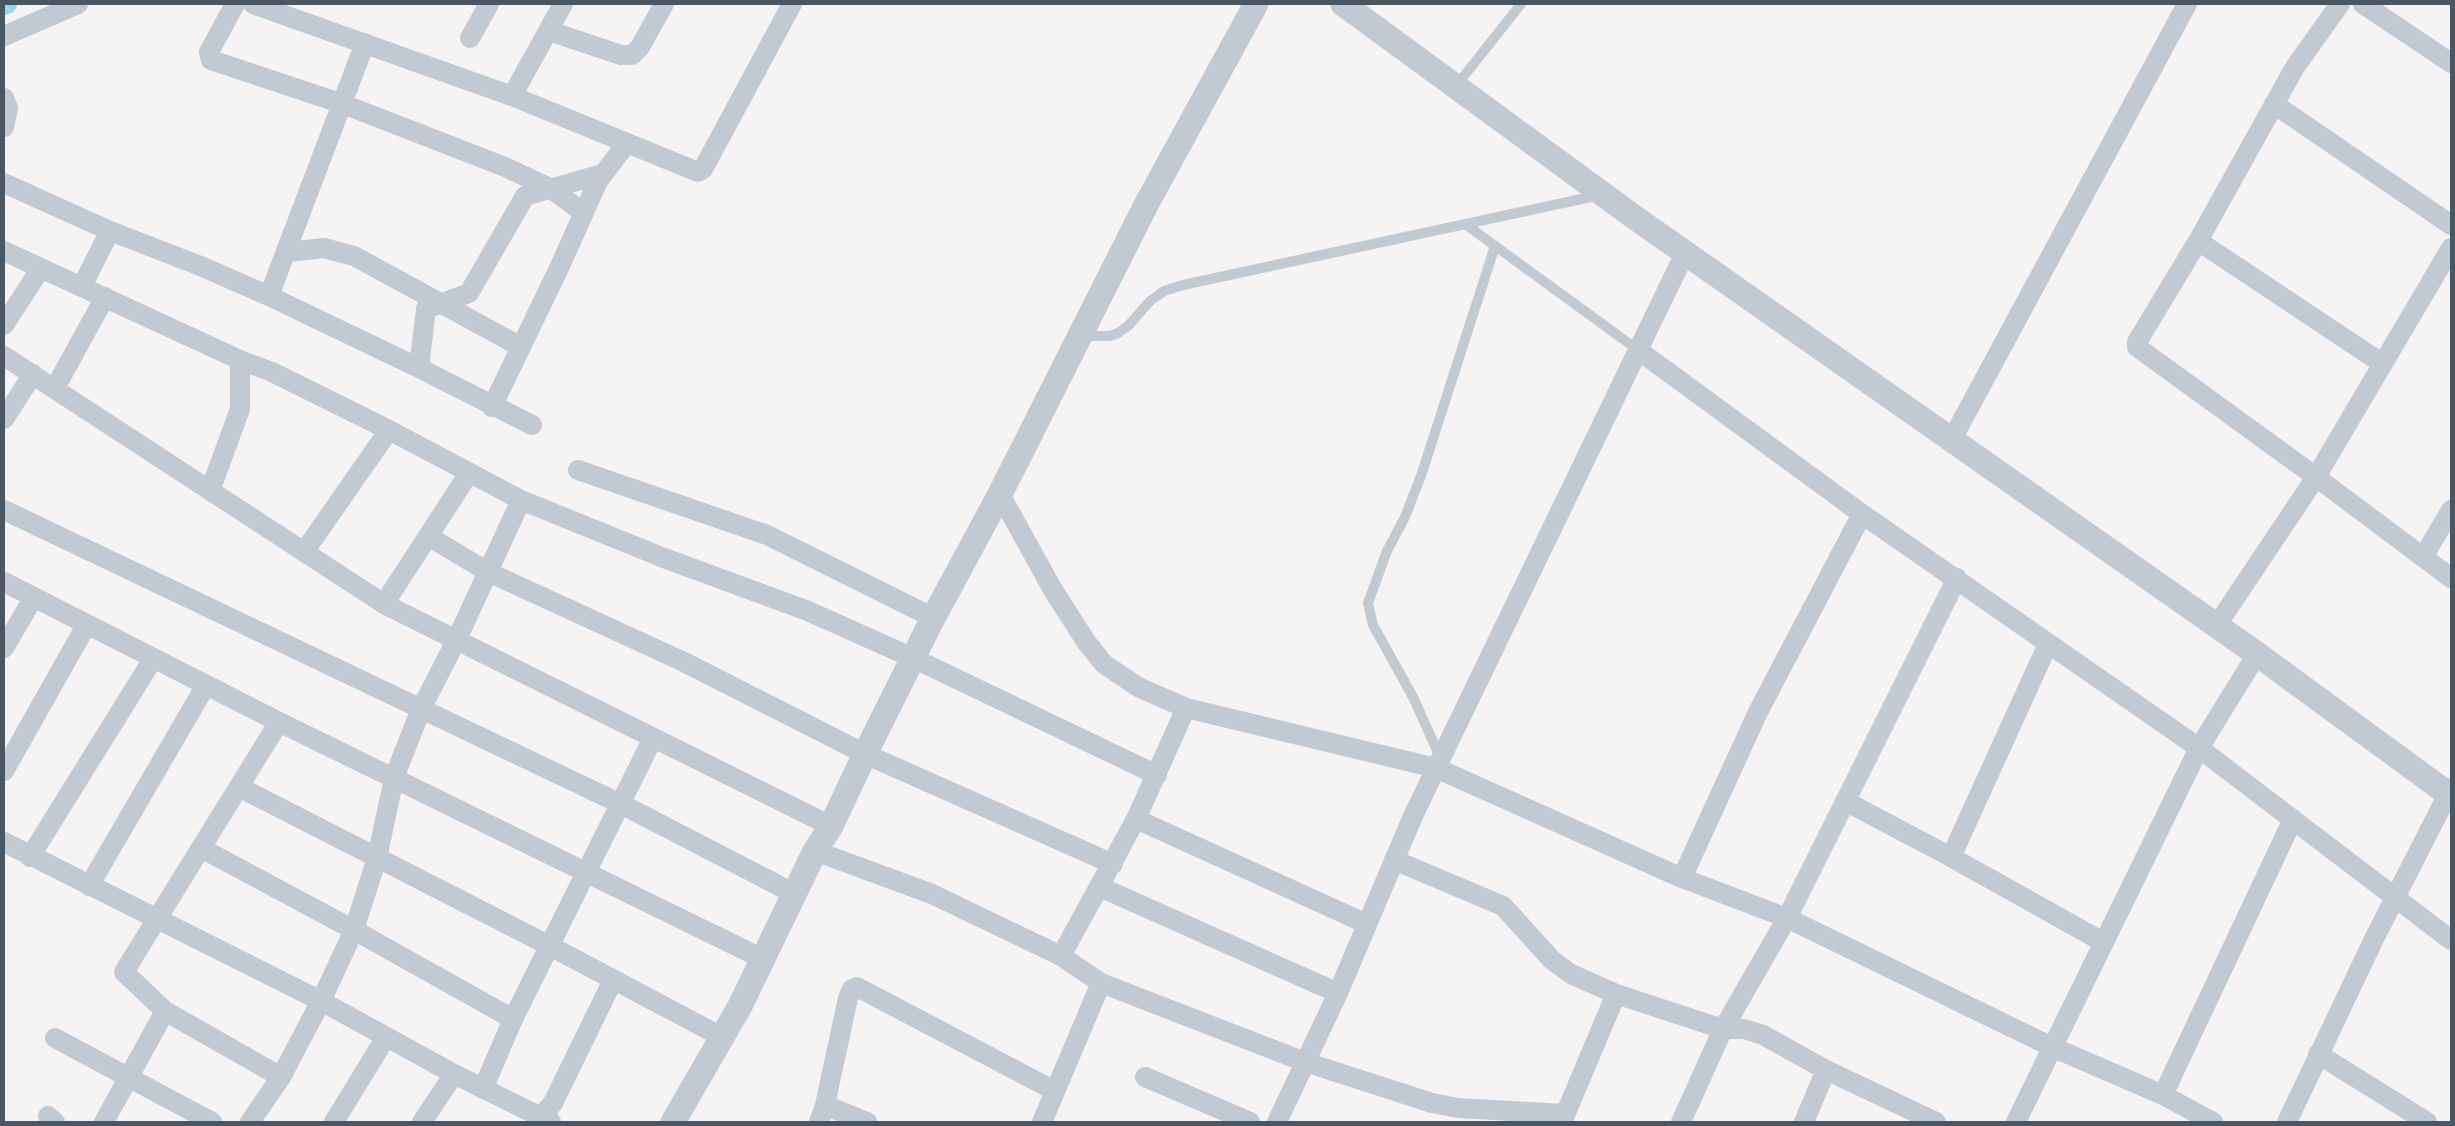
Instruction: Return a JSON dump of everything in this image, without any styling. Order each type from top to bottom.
[{"type":"street","points":[[4,36],[78,4]]},
{"type":"street","points":[[235,4],[209,52],[211,60],[343,104],[505,167],[550,188],[584,213]]},
{"type":"street","points":[[253,4],[512,96],[692,172],[698,172],[703,169],[792,4]]},
{"type":"street","points":[[470,38],[489,4]]},
{"type":"street","points":[[512,96],[564,4]]},
{"type":"street","points":[[549,31],[620,55],[632,55],[640,47],[664,4]]},
{"type":"street","points":[[673,1122],[722,1037],[763,959],[796,894],[815,851],[832,826],[865,754],[913,658],[1000,494],[1147,203],[1256,4]]},
{"type":"street","points":[[1344,4],[1685,253],[2217,625],[2450,793],[2318,1054],[2287,1122]]},
{"type":"street","points":[[1951,440],[2187,4]]},
{"type":"street","points":[[2340,4],[2306,50],[2274,104],[2198,241],[2137,342],[2137,347],[2451,578]]},
{"type":"street","points":[[2363,4],[2451,63]]},
{"type":"street","points":[[269,296],[288,252],[365,43]]},
{"type":"street","points":[[4,98],[8,108],[4,127]]},
{"type":"street","points":[[2274,104],[2451,225]]},
{"type":"street","points":[[492,406],[602,174],[627,143]]},
{"type":"street","points":[[419,368],[425,312],[428,308],[469,293],[523,199],[529,194],[602,174]]},
{"type":"street","points":[[4,183],[110,231],[198,265],[269,296],[532,425]]},
{"type":"street","points":[[82,286],[110,231]]},
{"type":"street","points":[[2198,241],[2383,364]]},
{"type":"street","points":[[288,252],[324,248],[344,252],[521,347]]},
{"type":"street","points":[[2217,625],[2316,477],[2451,248]]},
{"type":"street","points":[[4,251],[240,360],[272,372],[389,430],[521,500],[664,558],[792,604],[913,658],[1157,775]]},
{"type":"street","points":[[1277,1122],[1338,993],[1394,860],[1438,763],[1685,253]]},
{"type":"street","points":[[4,325],[41,268]]},
{"type":"street","points":[[55,388],[105,297]]},
{"type":"street","points":[[1638,350],[1862,514],[1957,578],[2048,644],[2199,748],[2451,940]]},
{"type":"street","points":[[4,356],[384,604],[832,826]]},
{"type":"street","points":[[210,491],[240,408],[242,394],[240,360]]},
{"type":"street","points":[[4,419],[33,374]]},
{"type":"street","points":[[304,552],[389,430]]},
{"type":"street","points":[[578,470],[767,535],[934,618]]},
{"type":"street","points":[[384,604],[469,473]]},
{"type":"street","points":[[1000,494],[1070,619],[1104,664],[1138,687],[1186,708],[1438,763],[1682,878],[1787,918],[2052,1047],[2162,1095],[2213,1122]]},
{"type":"street","points":[[250,1122],[280,1077],[321,1001],[354,930],[377,858],[394,778],[421,708],[457,639],[521,500]]},
{"type":"street","points":[[4,510],[621,804],[796,894]]},
{"type":"street","points":[[2423,557],[2451,510]]},
{"type":"street","points":[[1682,878],[1770,688],[1862,514]]},
{"type":"street","points":[[428,536],[488,572],[684,662],[865,754],[1113,864]]},
{"type":"street","points":[[1681,1122],[1722,1029],[1787,918],[1957,578]]},
{"type":"street","points":[[4,582],[152,659],[763,959]]},
{"type":"street","points":[[4,648],[34,597]]},
{"type":"street","points":[[4,772],[87,624]]},
{"type":"street","points":[[1951,857],[2048,644]]},
{"type":"street","points":[[2016,1122],[2199,748],[2257,654]]},
{"type":"street","points":[[30,857],[152,659]]},
{"type":"street","points":[[89,886],[206,685]]},
{"type":"street","points":[[1061,956],[1136,819],[1186,708]]},
{"type":"street","points":[[279,722],[124,972],[165,1011],[280,1077]]},
{"type":"street","points":[[483,1089],[513,1019],[653,738]]},
{"type":"street","points":[[239,788],[550,946],[722,1037]]},
{"type":"street","points":[[1845,801],[1951,857],[2103,942]]},
{"type":"street","points":[[1136,819],[1367,924]]},
{"type":"street","points":[[2162,1095],[2293,820]]},
{"type":"street","points":[[4,842],[30,857],[321,1001],[543,1121],[613,980]]},
{"type":"street","points":[[201,848],[354,930],[513,1019]]},
{"type":"street","points":[[815,851],[932,894],[1061,956],[1101,983],[1305,1062],[1432,1103],[1458,1108],[1564,1118],[1616,994]]},
{"type":"street","points":[[1394,860],[1503,906],[1561,968],[1616,994],[1722,1029],[1744,1029],[1763,1035],[1826,1070],[1936,1122]]},
{"type":"street","points":[[1100,887],[1338,993]]},
{"type":"street","points":[[1042,1122],[1101,983]]},
{"type":"street","points":[[867,1122],[822,1114],[848,998],[852,989],[857,987],[1055,1091]]},
{"type":"street","points":[[104,1122],[165,1011]]},
{"type":"street","points":[[334,1122],[386,1037]]},
{"type":"street","points":[[54,1038],[212,1122]]},
{"type":"street","points":[[2318,1054],[2427,1122]]},
{"type":"street","points":[[1804,1122],[1826,1070]]},
{"type":"street","points":[[422,1122],[454,1074]]},
{"type":"street","points":[[1145,1077],[1250,1122]]},
{"type":"lane","points":[[1456,86],[1521,4]]},
{"type":"lane","points":[[1080,336],[1110,336],[1118,333],[1128,326],[1150,301],[1164,291],[1183,285],[1604,195]]},
{"type":"lane","points":[[1466,224],[1638,350]]},
{"type":"lane","points":[[1438,763],[1413,697],[1372,625],[1368,603],[1387,551],[1405,517],[1422,473],[1495,246]]}]
